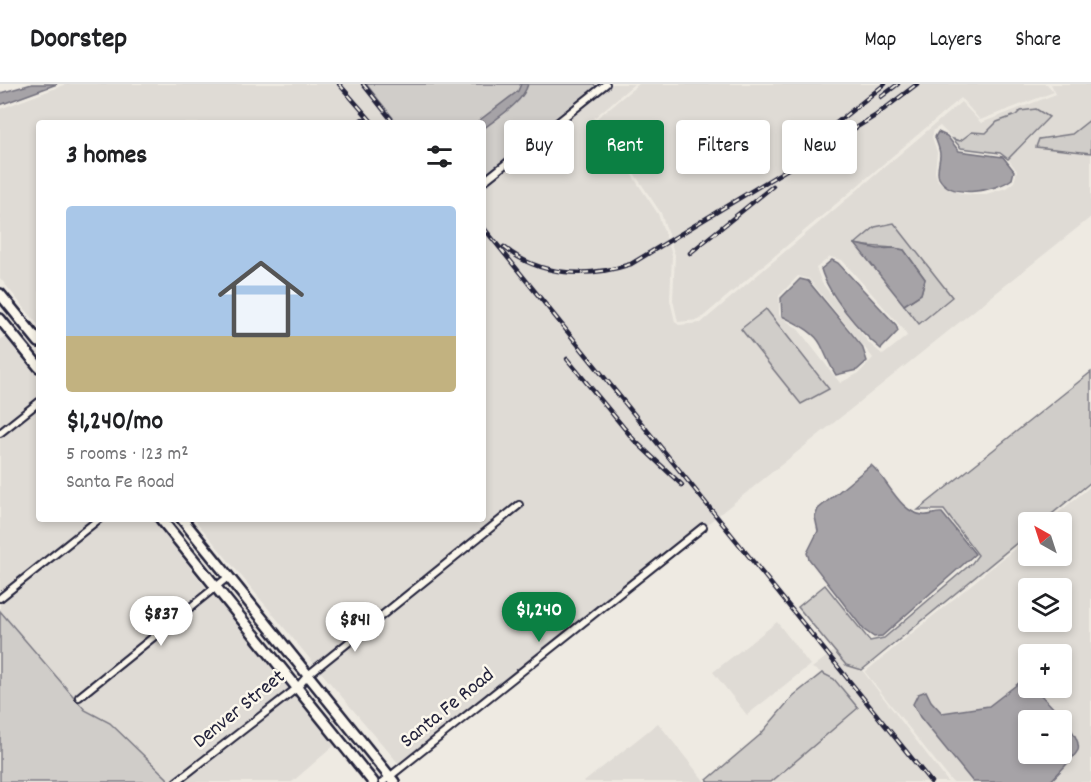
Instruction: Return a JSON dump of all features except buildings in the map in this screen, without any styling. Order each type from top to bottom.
[{"type":"main road","points":[[0,294],[36,338]]},
{"type":"main road","points":[[0,319],[36,363]]},
{"type":"main road","points":[[163,522],[373,782]]},
{"type":"main road","points":[[184,522],[389,780]]},
{"type":"street","points":[[486,180],[606,84]]},
{"type":"street","points":[[0,433],[36,404]]},
{"type":"street","name":"Denver Street","points":[[176,782],[297,688],[308,675],[519,505]]},
{"type":"street","points":[[0,598],[95,522]]},
{"type":"street","name":"Santa Fe Road","points":[[389,780],[703,527]]},
{"type":"street","points":[[79,697],[228,577]]},
{"type":"shaded area","points":[[32,84],[57,84],[0,105],[0,93]]},
{"type":"shaded area","points":[[67,84],[369,84],[399,120],[366,120],[363,117],[360,120],[36,120],[36,322],[0,278],[0,109]]},
{"type":"shaded area","points":[[366,84],[594,84],[596,87],[555,120],[504,120],[504,160],[486,175],[486,120],[395,120]]},
{"type":"shaded area","points":[[521,84],[528,84],[521,97],[486,127],[486,120],[480,120],[518,91]]},
{"type":"shaded area","points":[[612,84],[634,84],[594,118],[595,120],[586,120],[586,174],[631,174],[658,214],[672,255],[670,300],[675,322],[679,325],[701,323],[961,102],[981,123],[1056,94],[1051,84],[1091,84],[1091,119],[1072,134],[1042,137],[1036,146],[1091,153],[1091,217],[706,525],[703,522],[399,764],[320,671],[524,506],[520,500],[315,665],[196,522],[486,522],[486,185],[504,170],[504,174],[574,174],[574,120],[567,120]],"holes":[[[1016,115],[1044,123],[1008,159],[1017,171],[1014,182],[1006,188],[983,195],[961,194],[938,181],[935,172],[937,152],[932,137],[934,130],[940,126],[953,139],[960,141],[968,134],[986,133],[997,122]],[[875,227],[919,323],[855,244]],[[830,257],[842,260],[907,336],[883,355],[869,343],[822,283],[816,268]],[[798,276],[809,279],[873,358],[859,373],[840,383],[798,329],[779,315],[779,296]],[[765,309],[829,388],[829,389],[801,404],[741,329]]]},
{"type":"shaded area","points":[[639,84],[1047,84],[1054,92],[980,120],[961,98],[699,320],[678,322],[673,300],[675,255],[661,213],[635,174],[664,174],[664,120],[598,120],[597,118]]},
{"type":"shaded area","points":[[1036,109],[1049,117],[1008,159],[1000,153],[961,148],[953,139],[960,141],[972,132],[986,133],[997,122],[1016,115],[1020,111]]},
{"type":"shaded area","points":[[1091,119],[1091,153],[1036,147],[1039,139],[1072,134]]},
{"type":"shaded area","points":[[938,132],[947,136],[959,151],[1003,157],[1014,171],[1012,179],[996,187],[974,191],[953,189],[945,185],[938,175],[940,153],[935,137]]},
{"type":"shaded area","points":[[894,223],[952,297],[919,324],[904,305],[921,294],[925,279],[904,250],[855,244],[875,227]]},
{"type":"shaded area","points":[[855,244],[878,249],[904,250],[925,279],[921,294],[904,305]]},
{"type":"shaded area","points":[[832,260],[838,263],[896,325],[898,331],[881,349],[855,323],[830,290],[821,269]]},
{"type":"shaded area","points":[[800,279],[808,281],[862,346],[867,361],[857,370],[836,375],[818,340],[804,328],[782,316],[781,298]]},
{"type":"shaded area","points":[[766,309],[829,389],[801,404],[741,329]]},
{"type":"shaded area","points":[[6,336],[36,374],[36,399],[0,428],[0,340]]},
{"type":"shaded area","points":[[1091,372],[1091,482],[1054,512],[1018,512],[1018,542],[862,670],[846,665],[798,607],[825,585],[870,641],[884,638],[972,563],[978,555],[944,510],[918,510]]},
{"type":"shaded area","points":[[36,409],[36,522],[88,522],[0,593],[0,438]]},
{"type":"shaded area","points":[[871,465],[907,508],[923,515],[942,513],[975,554],[882,636],[874,637],[864,630],[809,559],[807,553],[818,531],[815,517],[818,509]]},
{"type":"shaded area","points":[[1091,486],[1091,782],[952,782],[865,672],[1018,546],[1018,566],[1072,566],[1072,512],[1059,512]]},
{"type":"shaded area","points":[[101,522],[154,522],[207,589],[75,696],[79,702],[213,595],[291,687],[169,782],[110,723],[85,710],[0,611],[0,603]]},
{"type":"shaded area","points":[[0,611],[85,710],[110,723],[167,778],[168,782],[0,782]]},
{"type":"shaded area","points":[[777,622],[810,665],[747,715],[713,672]]},
{"type":"shaded area","points":[[834,651],[846,665],[862,670],[948,782],[771,782],[858,708],[834,679],[812,668]]},
{"type":"shaded area","points":[[822,673],[834,679],[858,708],[771,782],[709,782],[707,780],[760,735],[793,696]]},
{"type":"shaded area","points":[[1018,684],[1018,698],[1043,698],[1055,710],[1018,710],[1018,764],[1066,764],[1050,782],[973,782],[920,717],[913,704],[918,694],[926,691],[931,701],[942,713],[989,706]]},
{"type":"shaded area","points":[[296,693],[337,743],[292,782],[182,782]]},
{"type":"shaded area","points":[[658,723],[705,782],[584,782]]},
{"type":"shaded area","points":[[1072,730],[1078,743],[1078,750],[1072,757]]},
{"type":"railway","points":[[339,84],[370,120]]},
{"type":"railway","points":[[363,84],[392,120]]},
{"type":"railway","points":[[840,120],[885,84]]},
{"type":"railway","points":[[881,97],[898,84]]},
{"type":"railway","points":[[504,247],[533,264],[565,272],[581,273],[615,269],[631,264],[875,116],[917,84]]},
{"type":"railway","points":[[690,253],[773,186]]},
{"type":"railway","points":[[486,231],[931,782]]},
{"type":"railway","points":[[567,359],[634,440],[682,485]]}]
